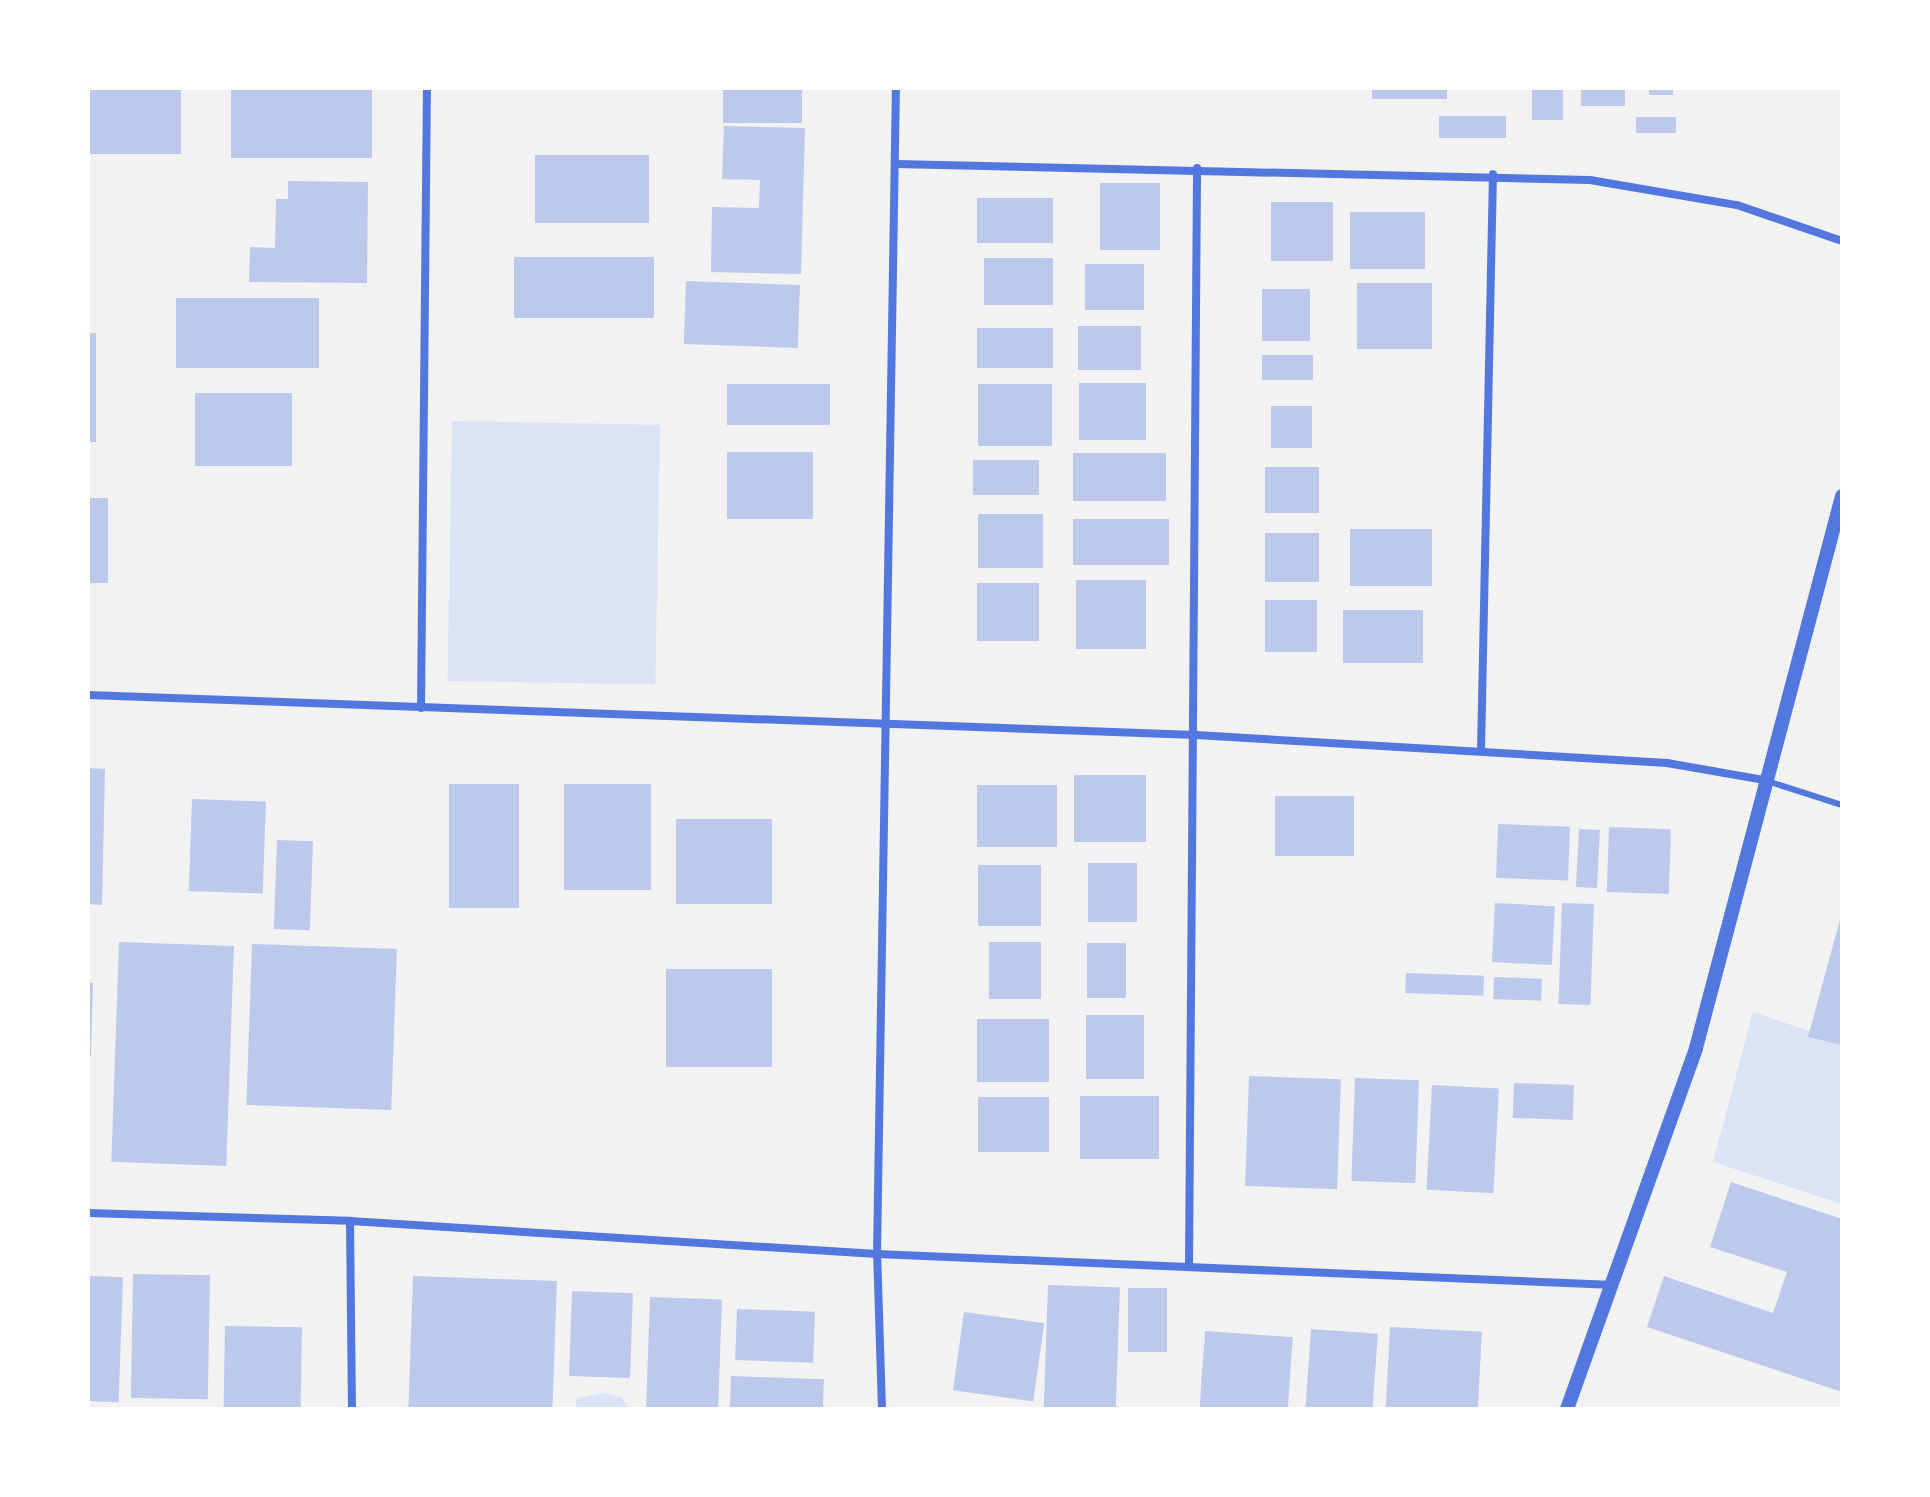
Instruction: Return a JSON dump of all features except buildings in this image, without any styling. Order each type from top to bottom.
[{"type":"street","points":[[421,708],[427,88]]},
{"type":"street","points":[[882,1409],[877,1254],[889,720],[896,88]]},
{"type":"street","points":[[896,164],[1493,174],[1664,189],[1737,205],[1842,241]]},
{"type":"street","points":[[1189,1267],[1196,735],[1197,168]]},
{"type":"street","points":[[1481,751],[1493,174]]},
{"type":"street","points":[[1567,1409],[1696,1048],[1764,780],[1842,496]]},
{"type":"street","points":[[88,695],[421,708],[889,720],[1196,735],[1667,763],[1764,780]]},
{"type":"street","points":[[88,1213],[350,1221],[877,1254],[1613,1285]]},
{"type":"street","points":[[350,1221],[352,1409]]},
{"type":"lane","points":[[1764,780],[1842,805]]},
{"type":"shaded area","points":[[452,421],[660,425],[655,685],[447,681]]},
{"type":"shaded area","points":[[1753,1012],[1842,1042],[1842,1204],[1713,1162]]},
{"type":"shaded area","points":[[603,1393],[621,1397],[631,1409],[575,1409],[577,1398]]}]
